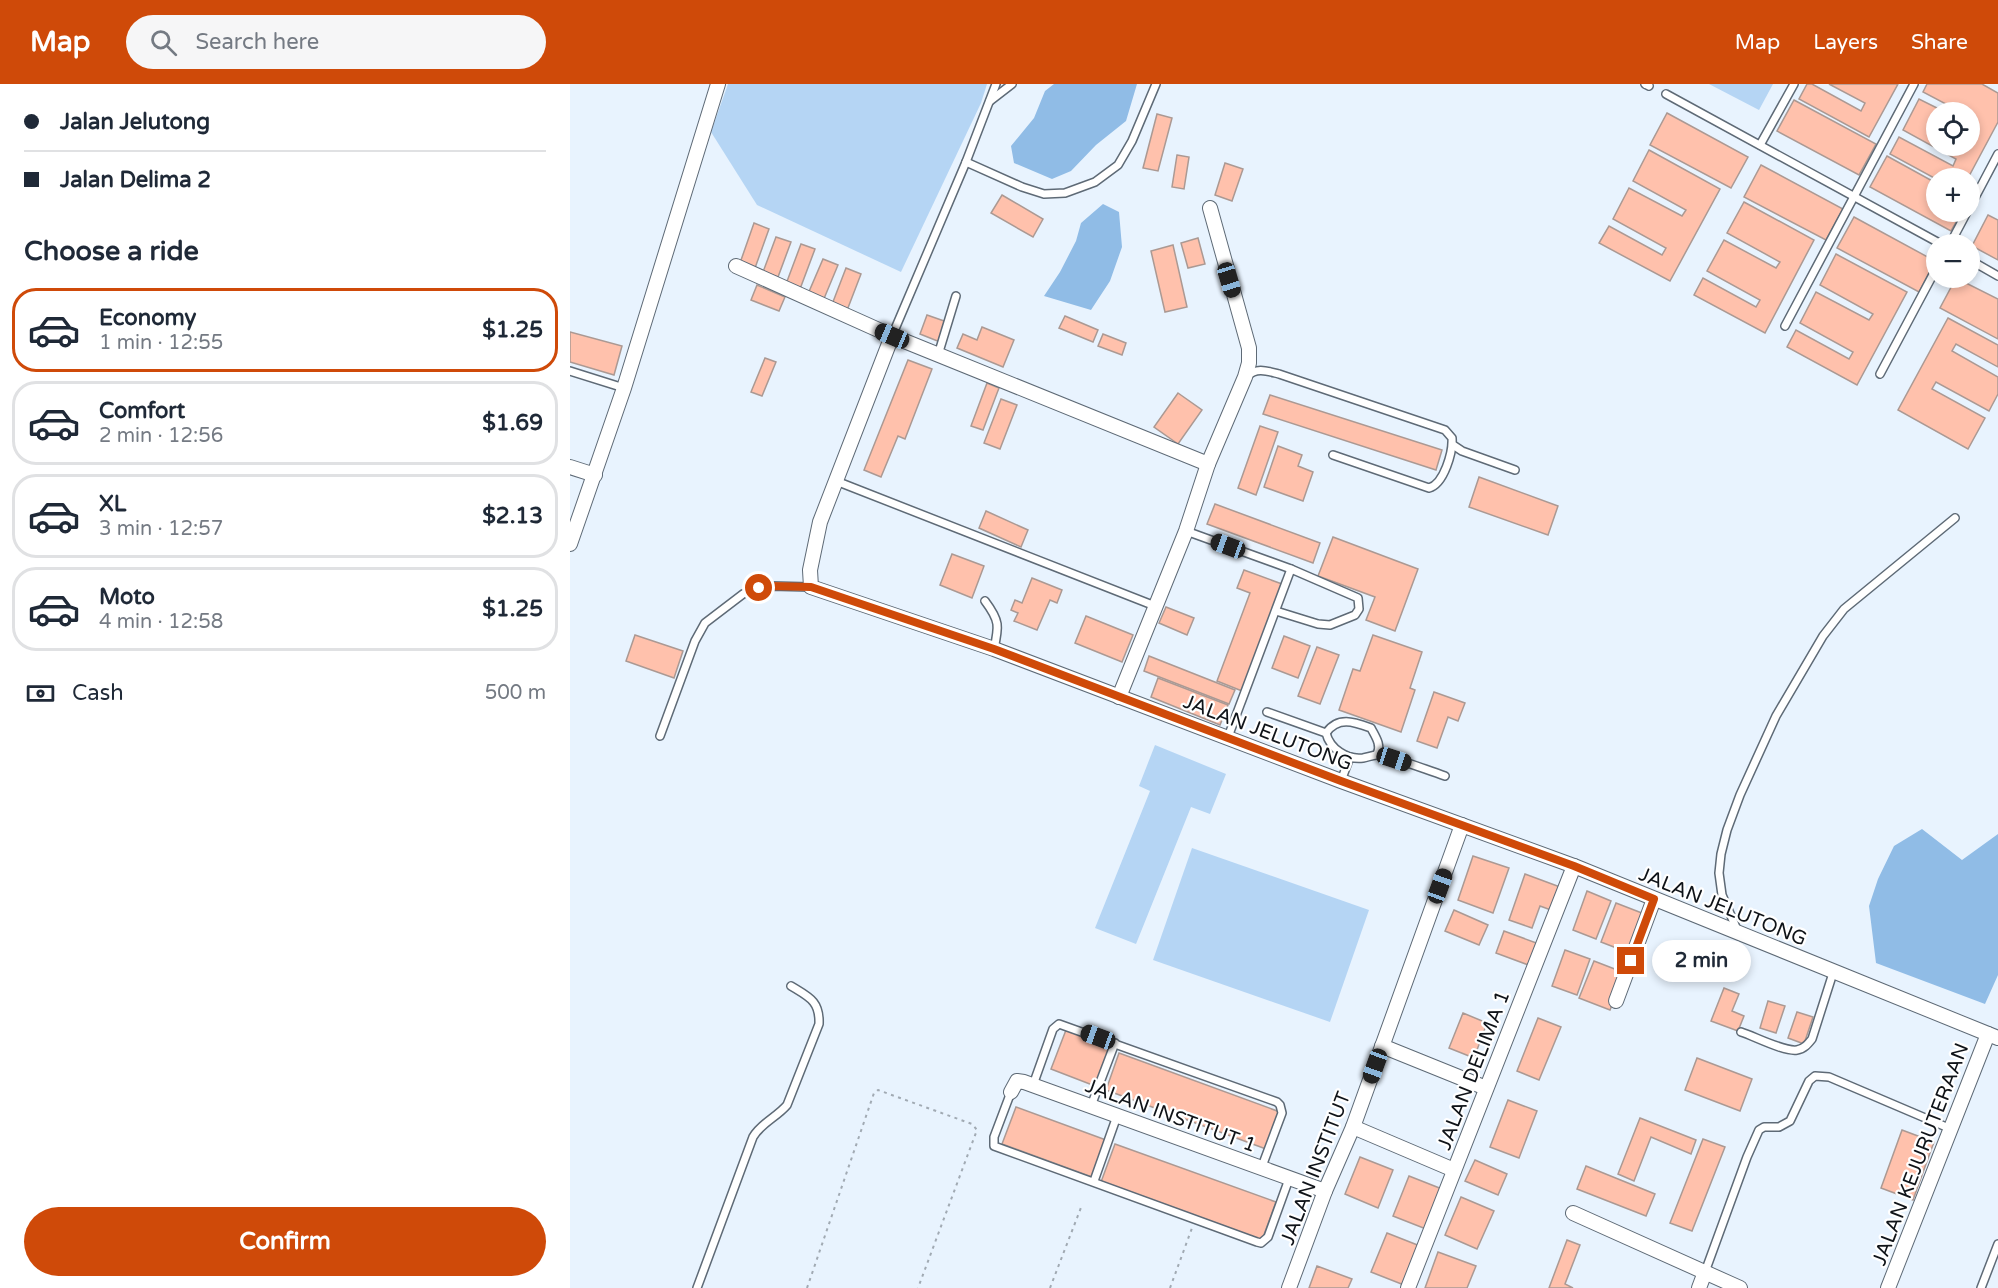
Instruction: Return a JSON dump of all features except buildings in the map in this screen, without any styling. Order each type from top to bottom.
[{"type":"street","points":[[570,544],[624,388],[718,84]]},
{"type":"street","points":[[1119,697],[1186,531],[1208,464],[1249,363],[1249,348],[1210,208]]},
{"type":"street","points":[[736,266],[892,336],[1208,464]]},
{"type":"street","points":[[811,587],[812,554],[820,522],[892,336]]},
{"type":"street","points":[[570,467],[595,476]]},
{"type":"street","name":"JALAN JELUTONG","points":[[811,587],[994,649],[1341,781],[1574,866],[1993,1036]]},
{"type":"street","name":"JALAN INSTITUT","points":[[1289,1288],[1325,1191],[1353,1127],[1462,825]]},
{"type":"street","name":"JALAN DELIMA 1","points":[[1408,1288],[1574,866]]},
{"type":"street","points":[[1616,1001],[1654,899]]},
{"type":"street","name":"JALAN KEJURUTERAAN","points":[[1888,1288],[1951,1129],[1993,1036]]},
{"type":"street","points":[[1382,1046],[1421,1056],[1485,1088]]},
{"type":"street","points":[[1011,1092],[1017,1081],[1033,1085]]},
{"type":"street","name":"JALAN INSTITUT 1","points":[[1033,1085],[1325,1191]]},
{"type":"street","points":[[1353,1127],[1454,1170]]},
{"type":"street","points":[[1573,1213],[1740,1288]]},
{"type":"street","points":[[1699,1288],[1705,1272]]},
{"type":"lane","points":[[892,336],[966,162],[996,84]]},
{"type":"lane","points":[[990,101],[1012,84]]},
{"type":"lane","points":[[966,162],[1022,187],[1044,194],[1065,193],[1095,182],[1118,165],[1132,141],[1156,84]]},
{"type":"lane","points":[[1760,145],[1794,84]]},
{"type":"lane","points":[[1785,326],[1914,84]]},
{"type":"lane","points":[[1666,94],[1926,236]]},
{"type":"lane","points":[[1980,188],[1998,154]]},
{"type":"lane","points":[[1980,266],[1998,276]]},
{"type":"lane","points":[[1880,374],[1926,288]]},
{"type":"lane","points":[[938,355],[956,296]]},
{"type":"lane","points":[[1245,377],[1253,371],[1264,370],[1279,374],[1445,430],[1452,438],[1453,445],[1441,476],[1434,487],[1429,488],[1333,454]]},
{"type":"lane","points":[[570,371],[624,388]]},
{"type":"lane","points":[[1453,445],[1462,451],[1515,470]]},
{"type":"lane","points":[[836,481],[1155,606]]},
{"type":"lane","points":[[1739,934],[1722,895],[1719,873],[1721,854],[1740,795],[1776,716],[1823,636],[1844,609],[1955,518]]},
{"type":"lane","points":[[1186,531],[1291,568],[1358,598],[1358,612],[1330,625],[1276,611]]},
{"type":"lane","points":[[1227,737],[1291,568]]},
{"type":"lane","name":"JALAN JELUTONG","points":[[660,736],[694,641],[705,622],[743,594],[759,588],[811,587]]},
{"type":"lane","points":[[985,601],[994,613],[999,626],[994,649]]},
{"type":"lane","points":[[1267,712],[1326,733]]},
{"type":"lane","points":[[1326,733],[1330,728],[1344,721],[1353,721],[1371,728],[1380,749],[1377,754]]},
{"type":"lane","points":[[1326,733],[1333,747],[1350,757],[1365,758],[1377,754],[1445,776]]},
{"type":"lane","points":[[1341,781],[1350,757]]},
{"type":"lane","points":[[1741,1032],[1788,1049],[1797,1050],[1805,1047],[1812,1039],[1833,973]]},
{"type":"lane","points":[[697,1288],[753,1137],[756,1131],[779,1115],[787,1105],[819,1024],[816,1005],[790,986]]},
{"type":"lane","points":[[1033,1085],[1055,1026],[1063,1025],[1115,1043],[1280,1105],[1282,1113],[1261,1169]]},
{"type":"lane","points":[[1091,1106],[1115,1043]]},
{"type":"lane","points":[[1705,1272],[1759,1130],[1764,1126],[1779,1127],[1790,1121],[1809,1081],[1815,1076],[1829,1077],[1951,1129]]},
{"type":"lane","points":[[1011,1092],[994,1137],[994,1146],[1262,1243],[1268,1237],[1289,1179]]},
{"type":"lane","points":[[1094,1181],[1118,1116]]},
{"type":"lane","points":[[1981,1288],[1998,1244]]},
{"type":"path","points":[[807,1288],[874,1093],[878,1090],[972,1124],[976,1130],[918,1288]]},
{"type":"path","points":[[1050,1288],[1082,1205]]},
{"type":"path","points":[[1170,1288],[1195,1220]]},
{"type":"shaded area","points":[[728,84],[987,84],[981,103],[901,272],[757,205],[711,132]]},
{"type":"shaded area","points":[[1054,84],[1137,84],[1126,121],[1096,145],[1071,171],[1052,179],[1014,163],[1011,146],[1034,118],[1045,91]]},
{"type":"shaded area","points":[[1709,84],[1773,84],[1759,110]]},
{"type":"shaded area","points":[[1103,204],[1119,212],[1122,247],[1110,281],[1091,310],[1044,296],[1076,241],[1081,223]]},
{"type":"shaded area","points":[[1155,745],[1226,774],[1210,814],[1191,807],[1136,944],[1095,928],[1150,791],[1139,786]]},
{"type":"shaded area","points":[[1922,829],[1962,860],[1998,834],[1998,975],[1985,1004],[1876,963],[1869,906],[1878,879],[1894,846]]},
{"type":"shaded area","points":[[1192,848],[1369,910],[1330,1022],[1153,960]]},
{"type":"route","points":[[759,588],[811,587],[994,649],[1341,781],[1574,866],[1654,899],[1631,961]]}]
